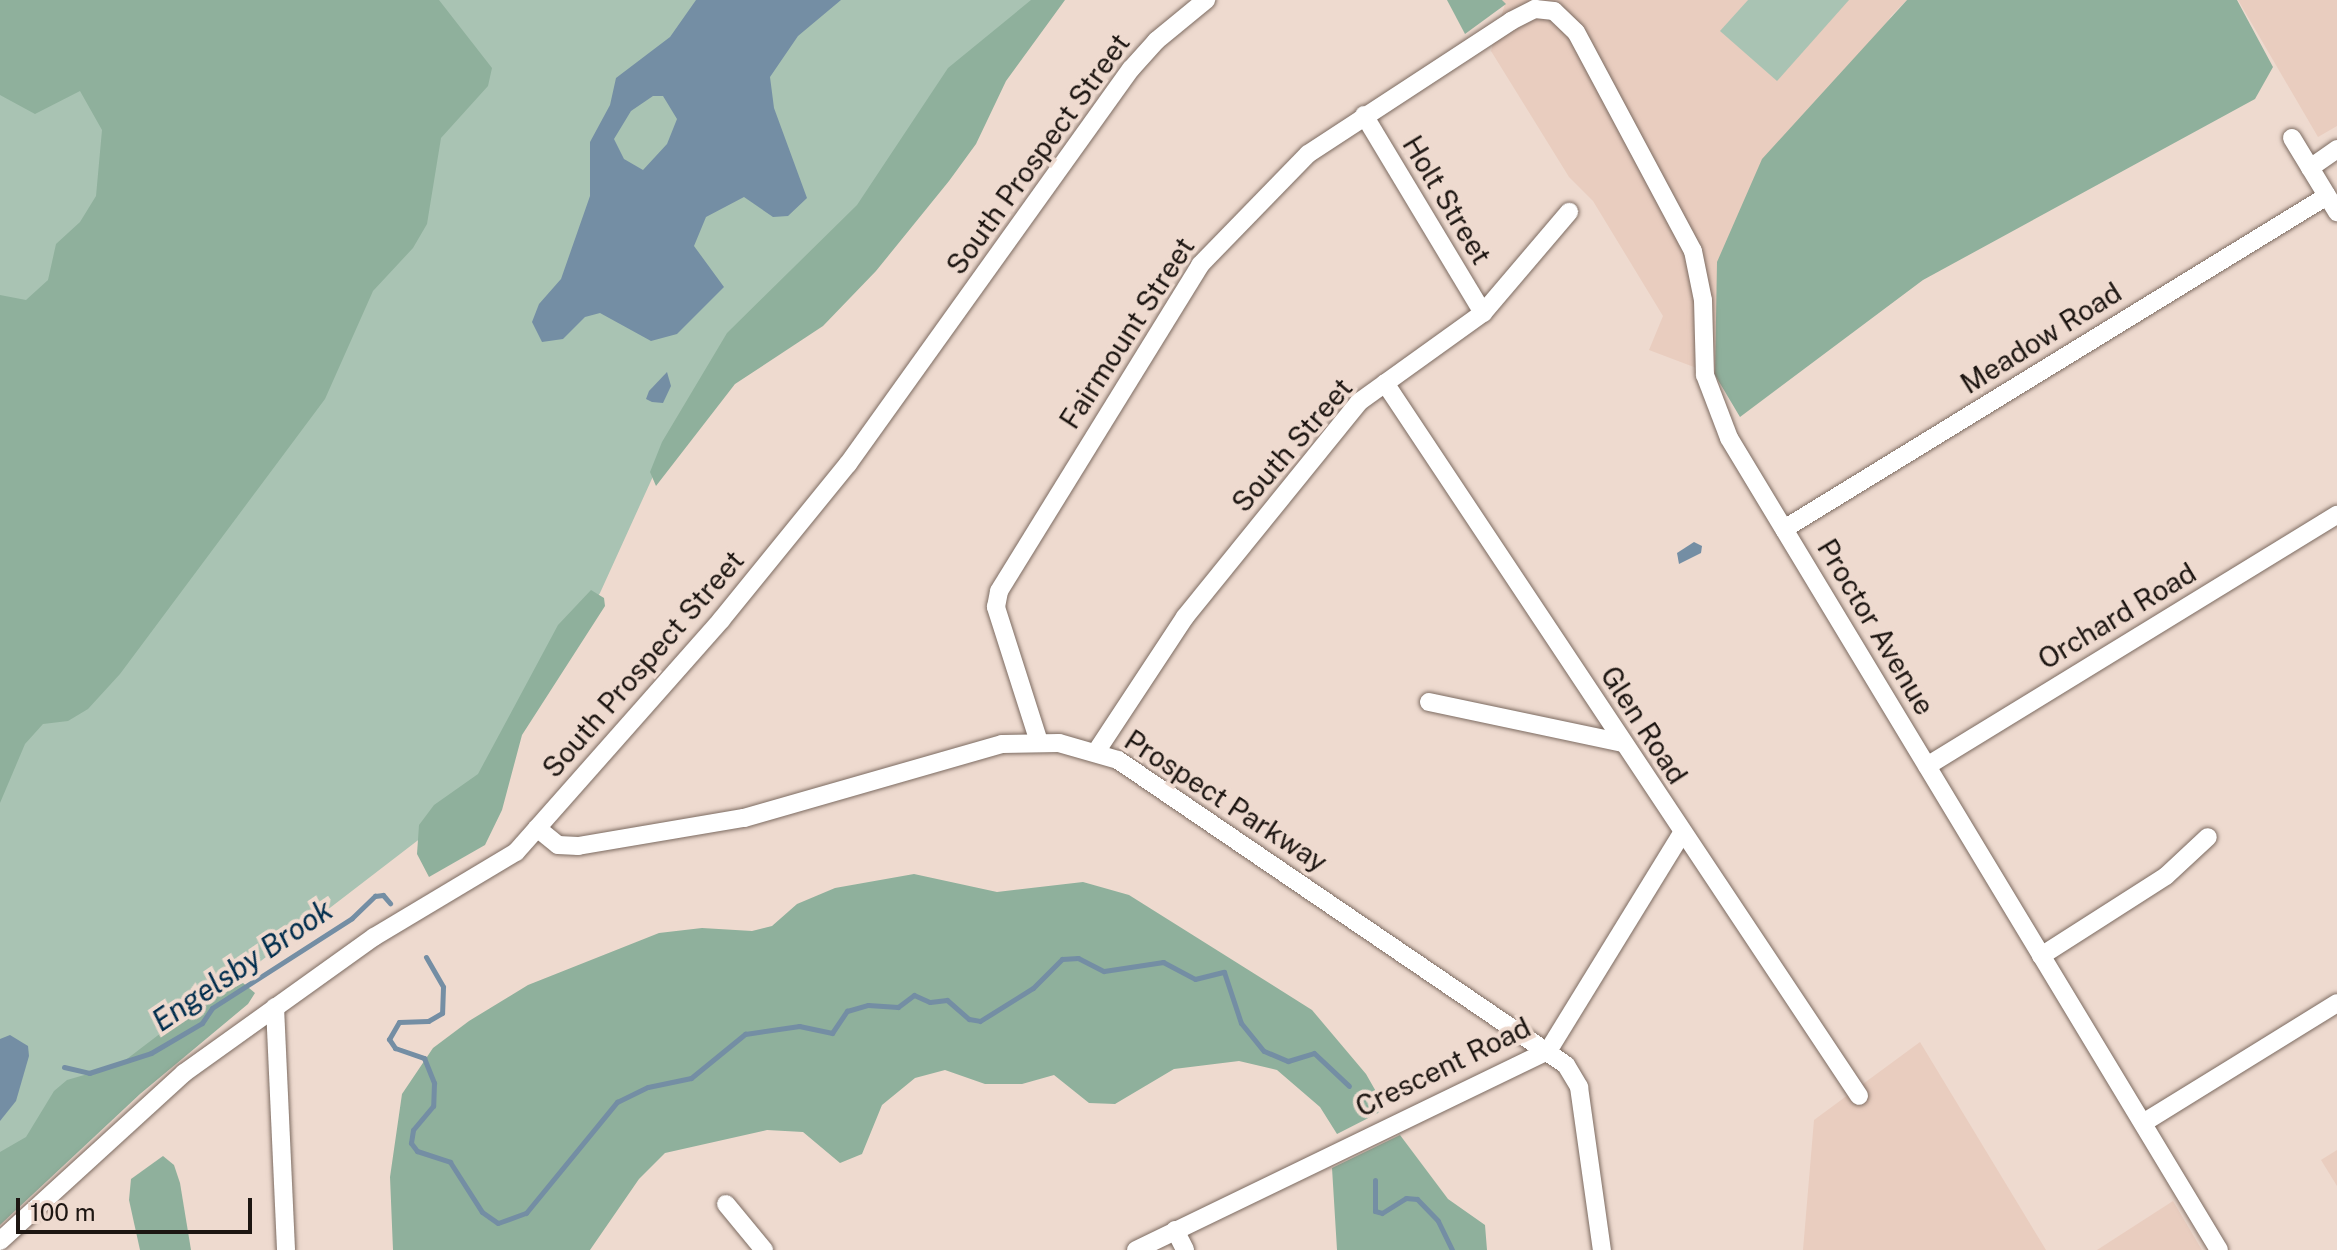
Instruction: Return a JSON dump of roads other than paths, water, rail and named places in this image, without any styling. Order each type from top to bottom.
[{"type":"street","name":"South Prospect Street","points":[[0,1241],[184,1073],[374,937],[504,862],[721,620],[848,464],[1131,69],[1156,41],[1206,0]]},
{"type":"street","name":"Fairmount Street","points":[[1039,742],[996,607],[999,591],[1200,265],[1308,154],[1511,21],[1535,9],[1554,11]]},
{"type":"street","name":"Proctor Avenue","points":[[1554,11],[1576,32],[1693,251],[1712,402],[1784,529],[2219,1250]]},
{"type":"street","name":"Holt Street","points":[[1364,115],[1483,313]]},
{"type":"street","points":[[2292,138],[2337,212]]},
{"type":"street","points":[[2310,168],[2337,149]]},
{"type":"street","name":"Meadow Road","points":[[1784,529],[2327,196]]},
{"type":"street","name":"South Street","points":[[1096,752],[1185,617],[1341,423],[1385,383],[1483,313],[1569,212]]},
{"type":"street","name":"Glen Road","points":[[1385,383],[1859,1096]]},
{"type":"street","name":"Orchard Road","points":[[1927,766],[2337,515]]},
{"type":"street","points":[[1429,702],[1623,743]]},
{"type":"street","name":"Prospect Parkway","points":[[537,828],[558,845],[570,847],[744,818],[968,751],[1039,742],[1096,752],[1155,782],[1566,1065],[1579,1087],[1602,1250]]},
{"type":"street","name":"Crescent Road","points":[[1136,1250],[1548,1051],[1682,833]]},
{"type":"street","points":[[2041,956],[2166,876],[2208,837]]},
{"type":"street","points":[[2143,1123],[2337,1003]]},
{"type":"street","points":[[275,1007],[286,1250]]},
{"type":"street","points":[[726,1204],[764,1250]]},
{"type":"street","points":[[1175,1230],[1185,1250]]},
{"type":"water","points":[[696,0],[841,0],[798,36],[770,77],[774,108],[807,198],[788,216],[773,217],[744,197],[706,217],[694,246],[724,287],[677,334],[651,341],[600,313],[585,317],[563,339],[542,342],[532,322],[539,304],[561,279],[590,196],[590,142],[610,105],[616,78],[670,37]],"holes":[[[653,96],[663,96],[677,119],[667,144],[643,170],[624,159],[614,139],[631,111]]]},
{"type":"water","points":[[667,372],[671,386],[663,403],[646,399],[649,391]]},
{"type":"water","points":[[1694,542],[1702,546],[1701,553],[1679,564],[1677,553]]},
{"type":"water","points":[[10,1035],[28,1046],[29,1056],[16,1101],[0,1121],[0,1039]]},
{"type":"waterway","name":"Engelsby Brook","points":[[64,1067],[89,1073],[151,1053],[202,1023],[212,1008],[352,918],[375,896],[383,895],[390,903]]},
{"type":"waterway","name":"Engelsby Brook","points":[[426,957],[443,987],[442,1013],[428,1021],[399,1022],[389,1039],[395,1048],[424,1058],[434,1083],[433,1106],[413,1130],[411,1143],[417,1151],[450,1162],[482,1212],[498,1223],[526,1213],[617,1102],[648,1087],[691,1078],[745,1034],[799,1026],[832,1033],[847,1011],[868,1005],[898,1007],[914,995],[930,1002],[947,1000],[969,1019],[980,1021],[1033,988],[1062,959],[1078,958],[1104,971],[1163,962],[1195,979],[1224,972],[1241,1023],[1264,1051],[1288,1061],[1314,1053],[1349,1086]]},
{"type":"waterway","name":"Engelsby Brook","points":[[1375,1180],[1375,1211],[1382,1213],[1406,1198],[1417,1199],[1438,1221],[1452,1250]]}]
